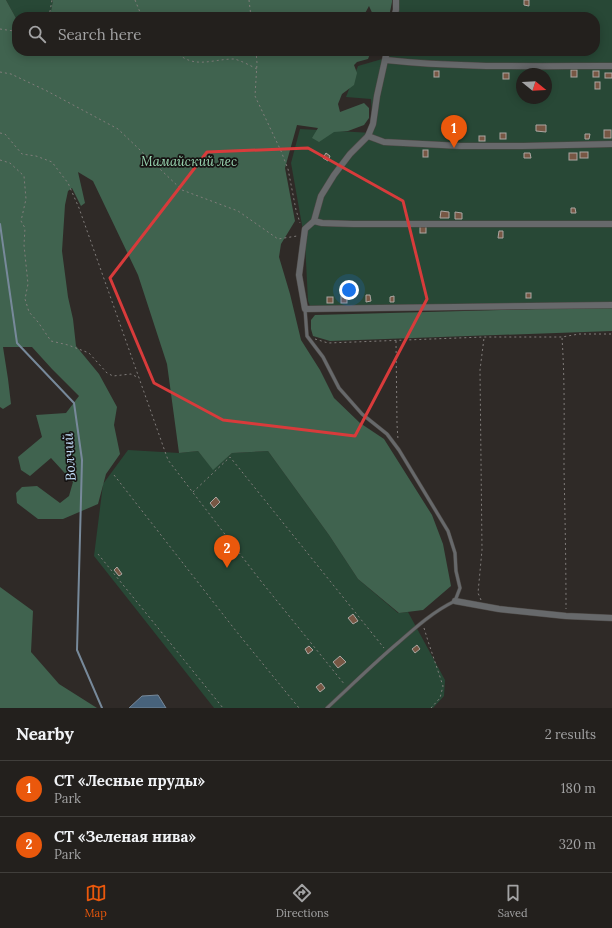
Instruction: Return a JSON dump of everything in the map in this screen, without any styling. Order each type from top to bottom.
[{"type":"street","points":[[395,12],[396,0]]},
{"type":"street","points":[[386,56],[377,96],[373,124],[368,136],[350,154],[334,175],[321,196],[314,221],[304,232],[299,275],[305,309],[612,304]]},
{"type":"street","points":[[386,60],[418,64],[612,66]]},
{"type":"street","points":[[368,136],[384,142],[461,146],[612,144]]},
{"type":"street","points":[[314,221],[322,223],[353,224],[612,224]]},
{"type":"street","points":[[455,601],[499,609],[566,616],[612,618]]},
{"type":"lane","points":[[305,309],[307,336],[323,357],[339,388],[362,414],[387,434],[399,450],[448,531],[455,553],[456,571],[460,588],[455,601],[422,621],[327,708]]},
{"type":"path","points":[[50,12],[52,0]]},
{"type":"path","points":[[135,0],[140,12]]},
{"type":"path","points":[[249,0],[250,12]]},
{"type":"path","points":[[0,29],[12,31]]},
{"type":"path","points":[[180,56],[198,63],[236,59],[257,69]]},
{"type":"path","points":[[0,72],[11,74],[47,91],[118,129],[182,190],[238,211],[278,239],[304,232],[299,222],[288,169],[282,151],[255,96],[256,56]]},
{"type":"path","points":[[0,133],[5,134],[22,154],[36,156],[52,162],[68,183],[79,208],[168,460],[260,580],[348,689]]},
{"type":"path","points":[[0,160],[10,163],[24,176],[26,199],[21,221],[24,228],[24,245],[28,284],[26,299],[29,312],[38,322],[50,341],[68,345],[89,353],[107,373],[113,376],[131,374],[138,377]]},
{"type":"path","points":[[307,336],[328,343],[484,337],[562,338],[579,334],[612,334]]},
{"type":"path","points":[[483,606],[478,593],[482,550],[480,370],[484,337]]},
{"type":"path","points":[[562,338],[564,366],[566,616]]},
{"type":"path","points":[[396,341],[397,424],[399,450]]},
{"type":"path","points":[[192,492],[230,458],[387,652]]},
{"type":"path","points":[[114,475],[236,631],[299,708]]},
{"type":"path","points":[[98,554],[223,708]]},
{"type":"path","points":[[422,621],[443,686],[440,698],[431,708]]},
{"type":"highlighted area","points":[[308,148],[403,201],[427,299],[355,436],[223,420],[154,383],[110,278],[207,152]]},
{"type":"green space","name":"Мамайский лес","points":[[0,0],[6,0],[13,12],[12,56],[369,56],[368,59],[357,62],[354,65],[357,73],[354,85],[342,94],[338,104],[340,112],[364,103],[369,108],[369,118],[364,125],[348,131],[334,132],[319,142],[312,138],[318,128],[297,125],[285,168],[295,221],[281,244],[279,257],[301,340],[320,370],[334,398],[360,423],[384,439],[432,515],[443,544],[451,586],[423,610],[399,613],[358,579],[329,535],[268,451],[232,453],[213,470],[198,451],[179,453],[167,364],[138,275],[93,181],[78,172],[85,203],[81,206],[72,188],[68,191],[65,205],[62,251],[68,297],[73,319],[76,346],[99,374],[117,407],[114,425],[120,454],[106,474],[98,504],[63,519],[38,519],[17,503],[16,493],[22,487],[37,486],[60,503],[69,496],[73,482],[51,458],[30,476],[21,470],[18,457],[42,437],[36,415],[66,413],[79,396],[32,347],[3,347],[11,404],[3,409],[0,407]]},
{"type":"green space","points":[[6,0],[53,0],[51,12],[13,12]]},
{"type":"green space","points":[[53,0],[392,0],[390,12],[372,12],[369,6],[366,12],[51,12]]},
{"type":"green space","points":[[394,0],[612,0],[612,302],[312,311],[308,301],[305,242],[291,163],[300,129],[373,133],[371,99],[346,97],[358,66],[389,56],[600,56],[600,12],[393,12]]},
{"type":"green space","points":[[612,307],[612,331],[330,341],[313,336],[311,329],[311,320],[315,315]]},
{"type":"green space","points":[[128,450],[179,453],[198,451],[213,469],[232,453],[268,451],[329,535],[358,579],[398,613],[408,612],[445,680],[444,696],[433,708],[214,708],[94,556],[103,484]]},
{"type":"green space","points":[[0,587],[33,611],[31,652],[59,684],[97,708],[0,708]]},
{"type":"water","points":[[158,695],[166,708],[129,708],[142,696]]},
{"type":"building","points":[[524,0],[529,0],[529,6],[524,5]]},
{"type":"building","points":[[571,70],[577,70],[577,77],[571,77]]},
{"type":"building","points":[[434,71],[439,71],[439,77],[434,77]]},
{"type":"building","points":[[593,71],[599,71],[599,77],[593,77]]},
{"type":"building","points":[[503,73],[509,73],[509,79],[503,79]]},
{"type":"building","points":[[605,73],[612,73],[612,78],[605,78]]},
{"type":"building","points":[[595,82],[600,82],[600,89],[595,89]]},
{"type":"building","points":[[536,125],[546,125],[546,132],[536,131]]},
{"type":"building","points":[[604,130],[611,130],[611,138],[604,138]]},
{"type":"building","points":[[500,133],[506,133],[506,139],[500,139]]},
{"type":"building","points":[[585,134],[590,134],[589,139],[585,139]]},
{"type":"building","points":[[479,136],[485,136],[485,141],[479,141]]},
{"type":"building","points":[[423,150],[428,150],[428,157],[423,157]]},
{"type":"building","points":[[580,152],[588,152],[588,158],[580,158]]},
{"type":"building","points":[[326,153],[330,156],[328,161],[323,158]]},
{"type":"building","points":[[524,153],[530,153],[531,158],[524,158]]},
{"type":"building","points":[[569,153],[577,153],[577,160],[569,160]]},
{"type":"building","points":[[571,208],[575,208],[576,213],[571,213]]},
{"type":"building","points":[[441,211],[449,212],[449,218],[440,218]]},
{"type":"building","points":[[455,212],[462,213],[462,219],[455,219]]},
{"type":"building","points":[[420,226],[426,226],[426,233],[420,233]]},
{"type":"building","points":[[499,231],[503,231],[503,238],[498,238]]},
{"type":"building","points":[[526,293],[531,293],[531,298],[526,298]]},
{"type":"building","points":[[341,294],[347,294],[347,303],[341,303]]},
{"type":"building","points":[[366,295],[370,295],[371,301],[366,302]]},
{"type":"building","points":[[394,296],[394,302],[390,302],[390,297]]},
{"type":"building","points":[[327,297],[333,297],[333,303],[327,303]]},
{"type":"building","points":[[216,497],[220,502],[214,508],[210,503]]},
{"type":"building","points":[[117,567],[122,574],[119,576],[114,570]]},
{"type":"building","points":[[353,614],[358,621],[353,624],[348,618]]},
{"type":"building","points":[[417,645],[420,649],[415,653],[412,649]]},
{"type":"building","points":[[309,646],[313,650],[308,654],[305,649]]},
{"type":"building","points":[[340,656],[346,662],[338,668],[333,662]]},
{"type":"building","points":[[321,683],[325,688],[320,692],[316,687]]},
{"type":"waterway","name":"Волчий","points":[[0,224],[17,343],[74,403],[82,460],[77,650],[102,708]]},
{"type":"place","name":"СТ «Лесные пруды»","points":[[454,148]]},
{"type":"place","name":"СТ «Зеленая нива»","points":[[227,568]]}]
